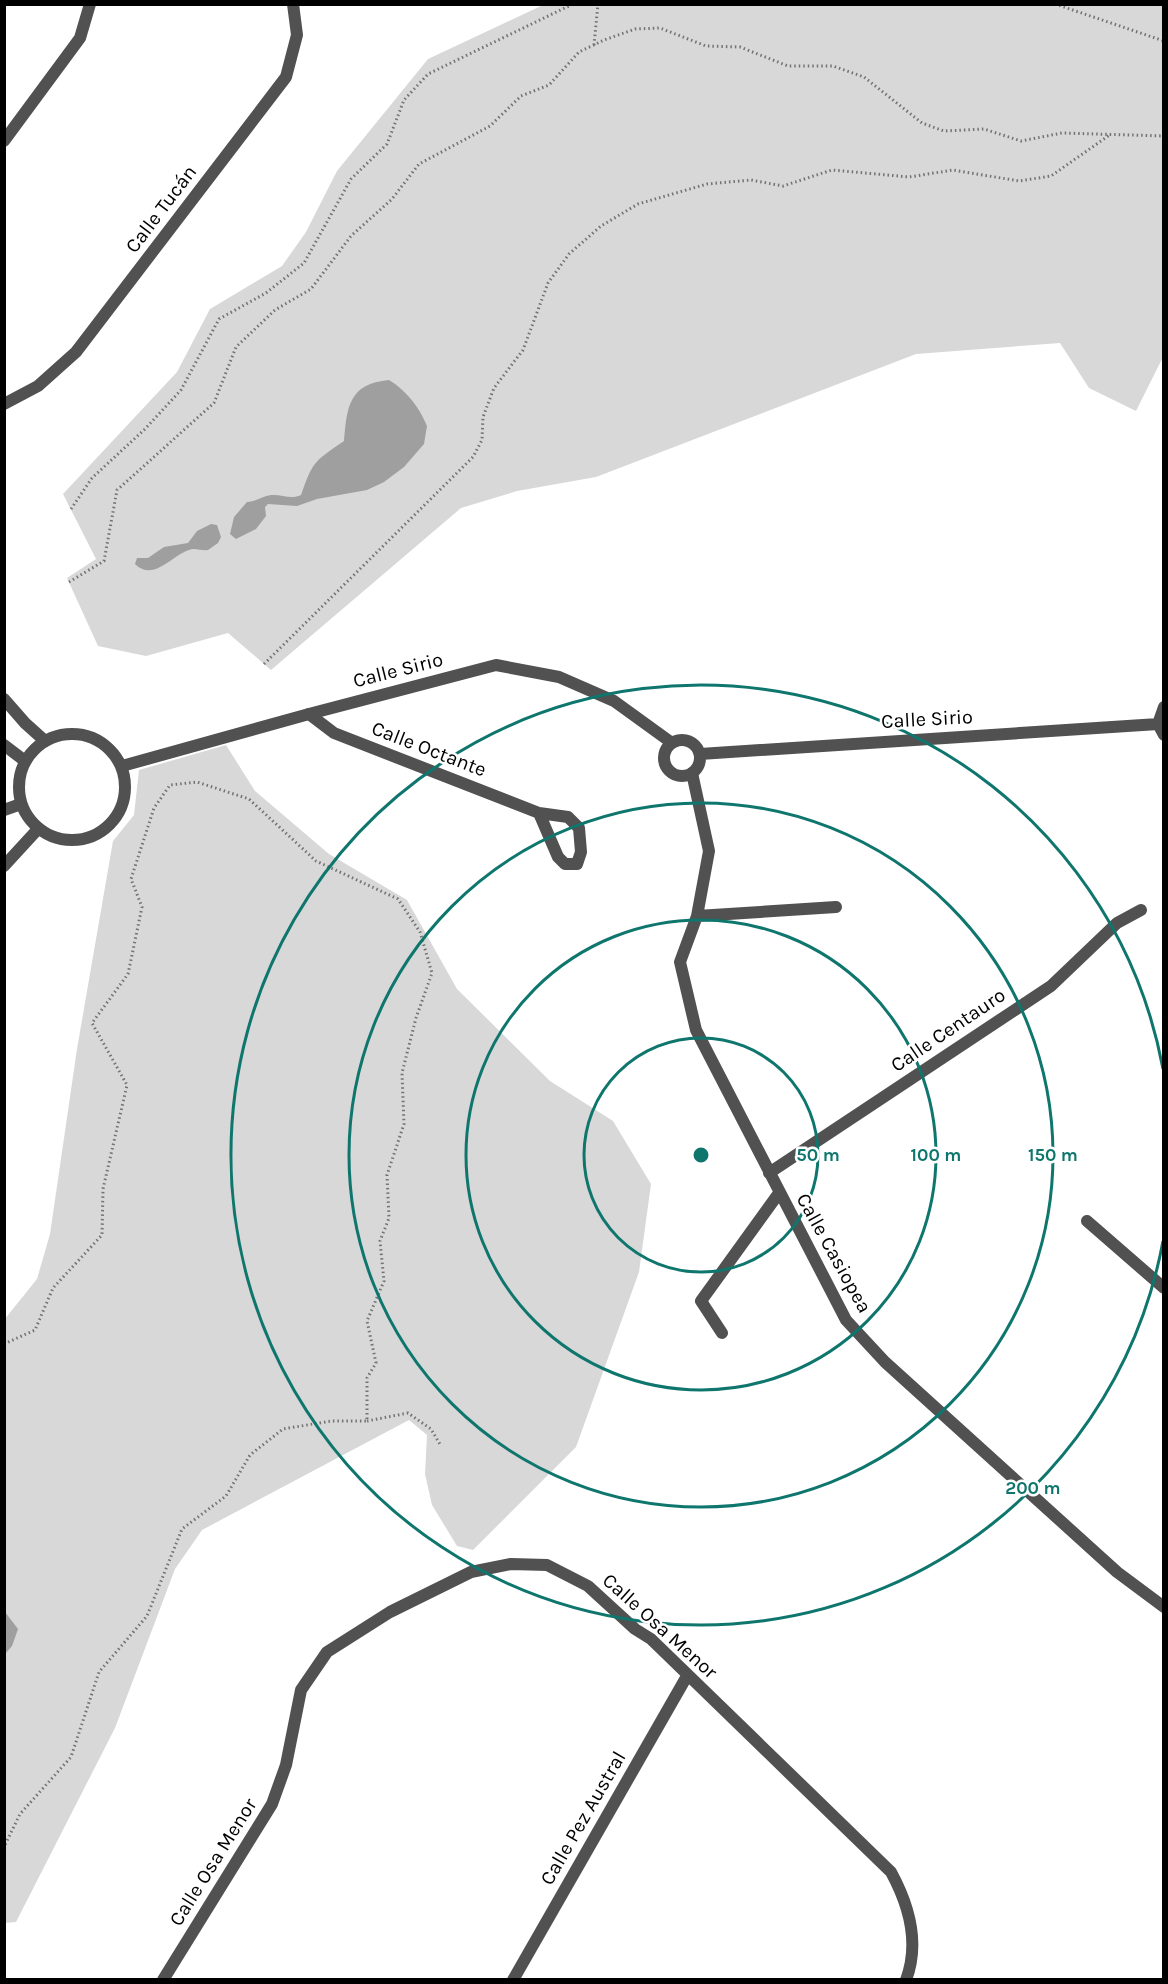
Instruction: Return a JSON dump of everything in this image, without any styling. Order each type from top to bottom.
[{"type":"street","points":[[4,141],[80,38],[90,4]]},
{"type":"street","name":"Calle Tucán","points":[[4,404],[38,386],[76,352],[286,77],[297,35],[293,4]]},
{"type":"street","name":"Calle Sirio","points":[[122,766],[496,665],[559,677],[614,701],[672,743]]},
{"type":"street","points":[[4,699],[45,741]]},
{"type":"street","points":[[1161,729],[1164,707]]},
{"type":"street","name":"Calle Octante","points":[[309,714],[334,733],[539,813]]},
{"type":"street","name":"Calle Sirio","points":[[700,754],[1161,729]]},
{"type":"street","points":[[62,734],[80,734],[98,740],[112,751],[122,766],[126,786],[123,806],[112,823],[96,835],[76,841],[56,838],[38,829],[28,818],[21,804],[18,789],[20,774],[25,760],[45,741],[62,734]]},
{"type":"street","points":[[686,740],[697,747],[700,754],[700,761],[692,772],[679,776],[667,768],[664,754],[672,743],[686,740]]},
{"type":"street","points":[[4,745],[25,760]]},
{"type":"street","name":"Calle Casiopea","points":[[692,772],[709,850],[697,916],[680,962],[696,1030],[846,1320],[885,1362],[1108,1564],[1164,1607]]},
{"type":"street","points":[[4,810],[21,804]]},
{"type":"street","points":[[4,866],[38,829]]},
{"type":"street","points":[[697,916],[836,907]]},
{"type":"street","name":"Calle Centauro","points":[[769,1173],[1051,986],[1117,923],[1141,910]]},
{"type":"street","points":[[722,1333],[701,1301],[779,1193]]},
{"type":"street","points":[[1087,1221],[1164,1288]]},
{"type":"street","name":"Calle Osa Menor","points":[[164,1980],[272,1804],[286,1765],[301,1690],[327,1652],[390,1612],[471,1572],[511,1564],[547,1566],[588,1586],[635,1629],[651,1639],[891,1872],[906,1900],[912,1936],[910,1967],[906,1980]]},
{"type":"street","name":"Calle Pez Austral","points":[[513,1980],[687,1676]]},
{"type":"path","points":[[71,509],[92,478],[145,429],[181,390],[219,319],[266,293],[304,263],[351,179],[387,144],[404,100],[428,74],[573,4]]},
{"type":"path","points":[[594,45],[598,4]]},
{"type":"path","points":[[1055,4],[1128,31],[1164,41]]},
{"type":"path","points":[[69,582],[104,561],[117,489],[214,403],[236,347],[275,310],[311,289],[351,236],[392,198],[419,164],[490,126],[521,96],[549,85],[579,52],[594,45],[635,29],[660,28],[706,46],[740,47],[788,66],[833,66],[864,77],[922,123],[944,131],[984,129],[1021,141],[1062,133],[1164,136]]},
{"type":"path","points":[[264,664],[473,457],[482,440],[483,417],[494,388],[523,350],[548,283],[569,254],[601,226],[638,204],[707,184],[751,180],[783,186],[832,170],[909,177],[953,170],[1019,181],[1051,176],[1112,133]]},
{"type":"path","points":[[4,1344],[35,1330],[53,1288],[102,1235],[103,1189],[127,1085],[92,1023],[129,974],[142,907],[131,879],[154,808],[170,785],[197,782],[249,799],[316,861],[398,899],[420,932],[432,973],[416,1018],[402,1073],[404,1124],[387,1175],[389,1218],[380,1241],[384,1281],[367,1321],[376,1363],[367,1378],[367,1421]]},
{"type":"path","points":[[4,1847],[21,1814],[70,1757],[99,1672],[147,1616],[182,1529],[226,1496],[250,1455],[283,1429],[331,1421],[367,1421],[408,1413],[431,1429],[441,1446]]},
{"type":"shaded area","points":[[543,5],[1163,5],[1163,357],[1136,411],[1089,388],[1060,343],[916,354],[596,477],[517,491],[461,508],[271,670],[228,633],[146,656],[98,646],[67,578],[96,559],[63,494],[177,372],[210,309],[282,266],[306,232],[337,171],[428,59]]},
{"type":"shaded area","points":[[389,380],[412,400],[427,426],[424,444],[404,467],[384,482],[367,490],[317,499],[297,506],[268,504],[265,507],[266,516],[256,529],[236,539],[230,534],[234,517],[247,502],[271,495],[293,497],[301,495],[315,464],[344,441],[349,407],[358,392],[376,382]]},
{"type":"shaded area","points":[[211,524],[217,525],[221,537],[218,543],[208,550],[187,551],[150,570],[142,569],[135,564],[137,558],[148,558],[164,547],[188,543],[197,531]]},
{"type":"shaded area","points":[[226,745],[255,791],[329,854],[407,900],[457,989],[550,1081],[613,1121],[651,1184],[639,1272],[576,1447],[473,1550],[457,1546],[432,1505],[425,1474],[427,1435],[409,1420],[202,1530],[175,1569],[115,1728],[16,1922],[5,1923],[4,1320],[37,1279],[50,1234],[77,1049],[113,841],[134,815],[139,770]]},
{"type":"shaded area","points":[[5,1612],[18,1629],[12,1646],[5,1654]]}]
